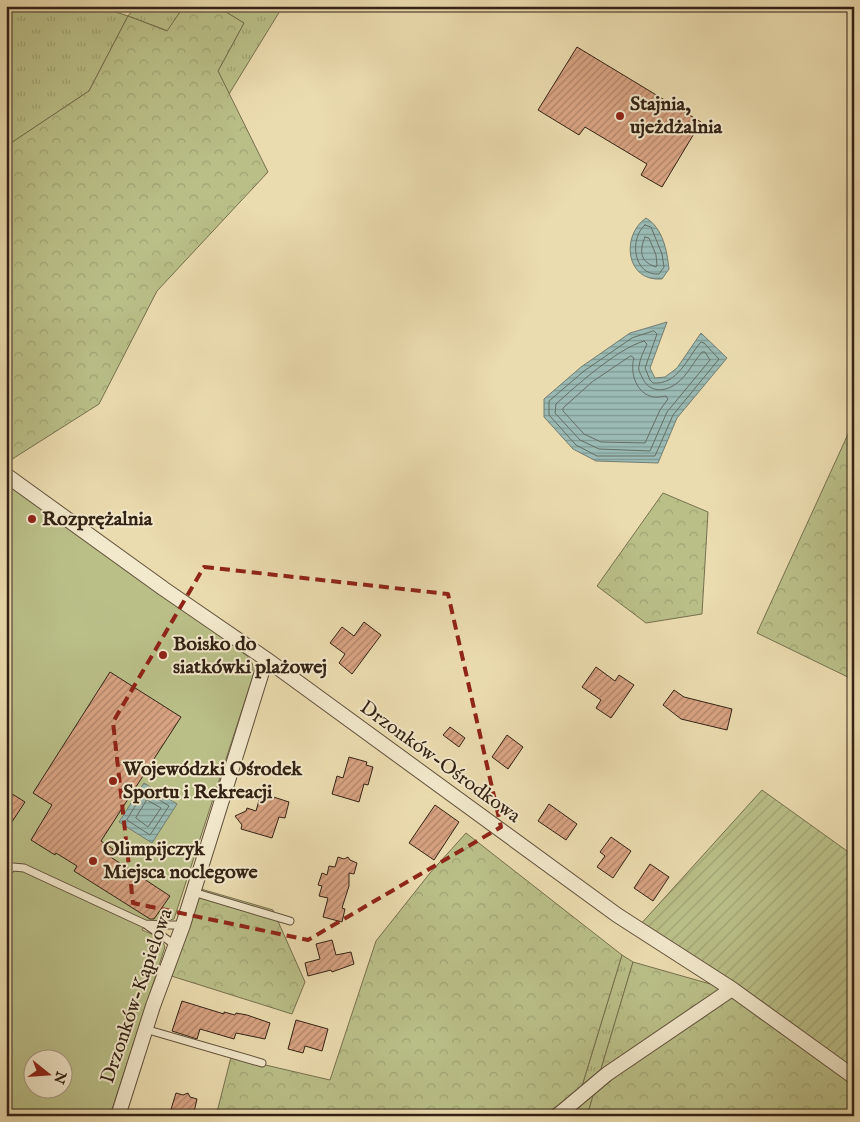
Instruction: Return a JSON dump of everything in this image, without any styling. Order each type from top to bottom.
[{"type":"street","name":"Drzonków-Ośrodkowa","points":[[6,475],[164,589],[266,659],[617,916],[732,989],[854,1077]]},
{"type":"street","name":"Drzonków-Kąpielowa","points":[[118,1116],[145,1029],[182,924],[266,659]]},
{"type":"street","points":[[557,1116],[608,1074],[732,989]]},
{"type":"lane","points":[[6,872],[13,867],[24,868],[145,924],[175,945]]},
{"type":"lane","points":[[192,892],[290,921]]},
{"type":"lane","points":[[145,924],[163,926],[182,924]]},
{"type":"lane","points":[[145,1029],[262,1064]]},
{"type":"highlighted area","points":[[204,567],[448,594],[501,827],[308,940],[133,903],[113,722]]},
{"type":"green space","points":[[6,6],[97,6],[128,16],[89,91],[11,143],[6,142]]},
{"type":"green space","points":[[136,6],[184,6],[168,31],[128,16]]},
{"type":"green space","points":[[184,6],[216,6],[244,23],[218,71],[268,172],[157,291],[99,404],[6,463],[6,142],[11,143],[89,91],[128,16],[167,31]]},
{"type":"green space","points":[[216,6],[283,6],[229,94],[218,71],[244,23]]},
{"type":"green space","points":[[854,421],[854,680],[757,633]]},
{"type":"green space","name":"Wojewódzki Ośrodek Sportu i Rekreacji","points":[[6,482],[250,658],[253,666],[253,676],[174,919],[153,923],[147,921],[142,930],[159,938],[165,947],[110,1116],[6,1116]]},
{"type":"green space","points":[[663,493],[708,512],[702,614],[646,623],[597,586]]},
{"type":"green space","points":[[762,790],[854,856],[854,1073],[639,926]]},
{"type":"green space","points":[[466,833],[622,955],[578,1099],[555,1116],[216,1116],[231,1057],[330,1080],[376,941],[430,873]]},
{"type":"green space","points":[[194,887],[273,910],[305,982],[292,1014],[165,974]]},
{"type":"green space","points":[[622,955],[633,962],[587,1116],[555,1116],[578,1099]]},
{"type":"green space","points":[[633,962],[742,993],[854,1073],[854,1116],[587,1116]]},
{"type":"water","points":[[646,218],[652,222],[660,234],[667,255],[669,269],[662,279],[650,278],[640,273],[634,266],[631,256],[630,246],[633,235]]},
{"type":"water","points":[[667,322],[650,368],[655,378],[665,377],[677,368],[701,333],[727,358],[677,418],[658,463],[596,461],[573,449],[544,417],[544,399],[581,367],[630,333]]},
{"type":"water","points":[[144,783],[177,804],[152,843],[119,822]]},
{"type":"building","name":"Stajnia, ujeżdżalnia","points":[[577,47],[701,122],[662,187],[641,175],[647,164],[585,127],[579,135],[538,110]]},
{"type":"building","points":[[364,622],[381,635],[352,674],[339,663],[345,654],[330,643],[342,627],[354,636]]},
{"type":"building","points":[[596,667],[615,681],[619,675],[634,685],[611,718],[596,708],[601,700],[582,687]]},
{"type":"building","points":[[110,672],[181,717],[101,841],[113,849],[109,856],[170,896],[154,919],[150,919],[74,871],[77,866],[31,840],[52,805],[33,793]]},
{"type":"building","points":[[674,690],[684,697],[732,709],[727,730],[681,719],[663,705]]},
{"type":"building","points":[[450,727],[465,738],[459,747],[443,735]]},
{"type":"building","points":[[507,735],[523,747],[508,769],[492,757]]},
{"type":"building","points":[[349,757],[367,762],[366,765],[373,767],[368,785],[364,784],[359,802],[332,794],[337,776],[343,778]]},
{"type":"building","points":[[6,790],[25,802],[6,831]]},
{"type":"building","points":[[261,793],[289,802],[285,818],[279,817],[272,838],[241,829],[242,825],[235,816],[246,811],[247,808],[256,811]]},
{"type":"building","points":[[549,804],[577,824],[566,840],[538,821]]},
{"type":"building","points":[[435,805],[459,822],[434,860],[409,843]]},
{"type":"building","points":[[611,837],[631,851],[613,878],[597,867],[605,856],[600,852]]},
{"type":"building","points":[[338,857],[344,859],[348,857],[357,863],[354,874],[349,873],[349,886],[342,908],[345,909],[342,922],[323,917],[328,898],[319,896],[322,886],[318,885],[322,873],[327,875],[329,866],[335,867]]},
{"type":"building","points":[[650,864],[669,877],[653,901],[634,888]]},
{"type":"building","points":[[332,940],[336,955],[351,952],[354,964],[332,972],[331,970],[308,976],[305,963],[320,959],[316,944]]},
{"type":"building","points":[[182,1001],[224,1014],[224,1012],[235,1015],[236,1013],[247,1015],[270,1023],[265,1039],[236,1033],[234,1039],[200,1029],[197,1039],[172,1031]]},
{"type":"building","points":[[296,1020],[328,1029],[322,1051],[305,1046],[303,1053],[288,1049]]},
{"type":"building","points":[[176,1093],[183,1095],[188,1093],[190,1097],[197,1099],[193,1116],[169,1116]]},
{"type":"place","name":"Stajnia, ujeżdżalnia","points":[[620,116]]},
{"type":"place","name":"Rozprężalnia","points":[[32,519]]},
{"type":"place","name":"Boisko do siatkówki plażowej","points":[[163,655]]},
{"type":"place","name":"Wojewódzki Ośrodek Sportu i Rekreacji","points":[[113,781]]},
{"type":"place","name":"Olimpijczyk Miejsca noclegowe","points":[[93,861]]}]
